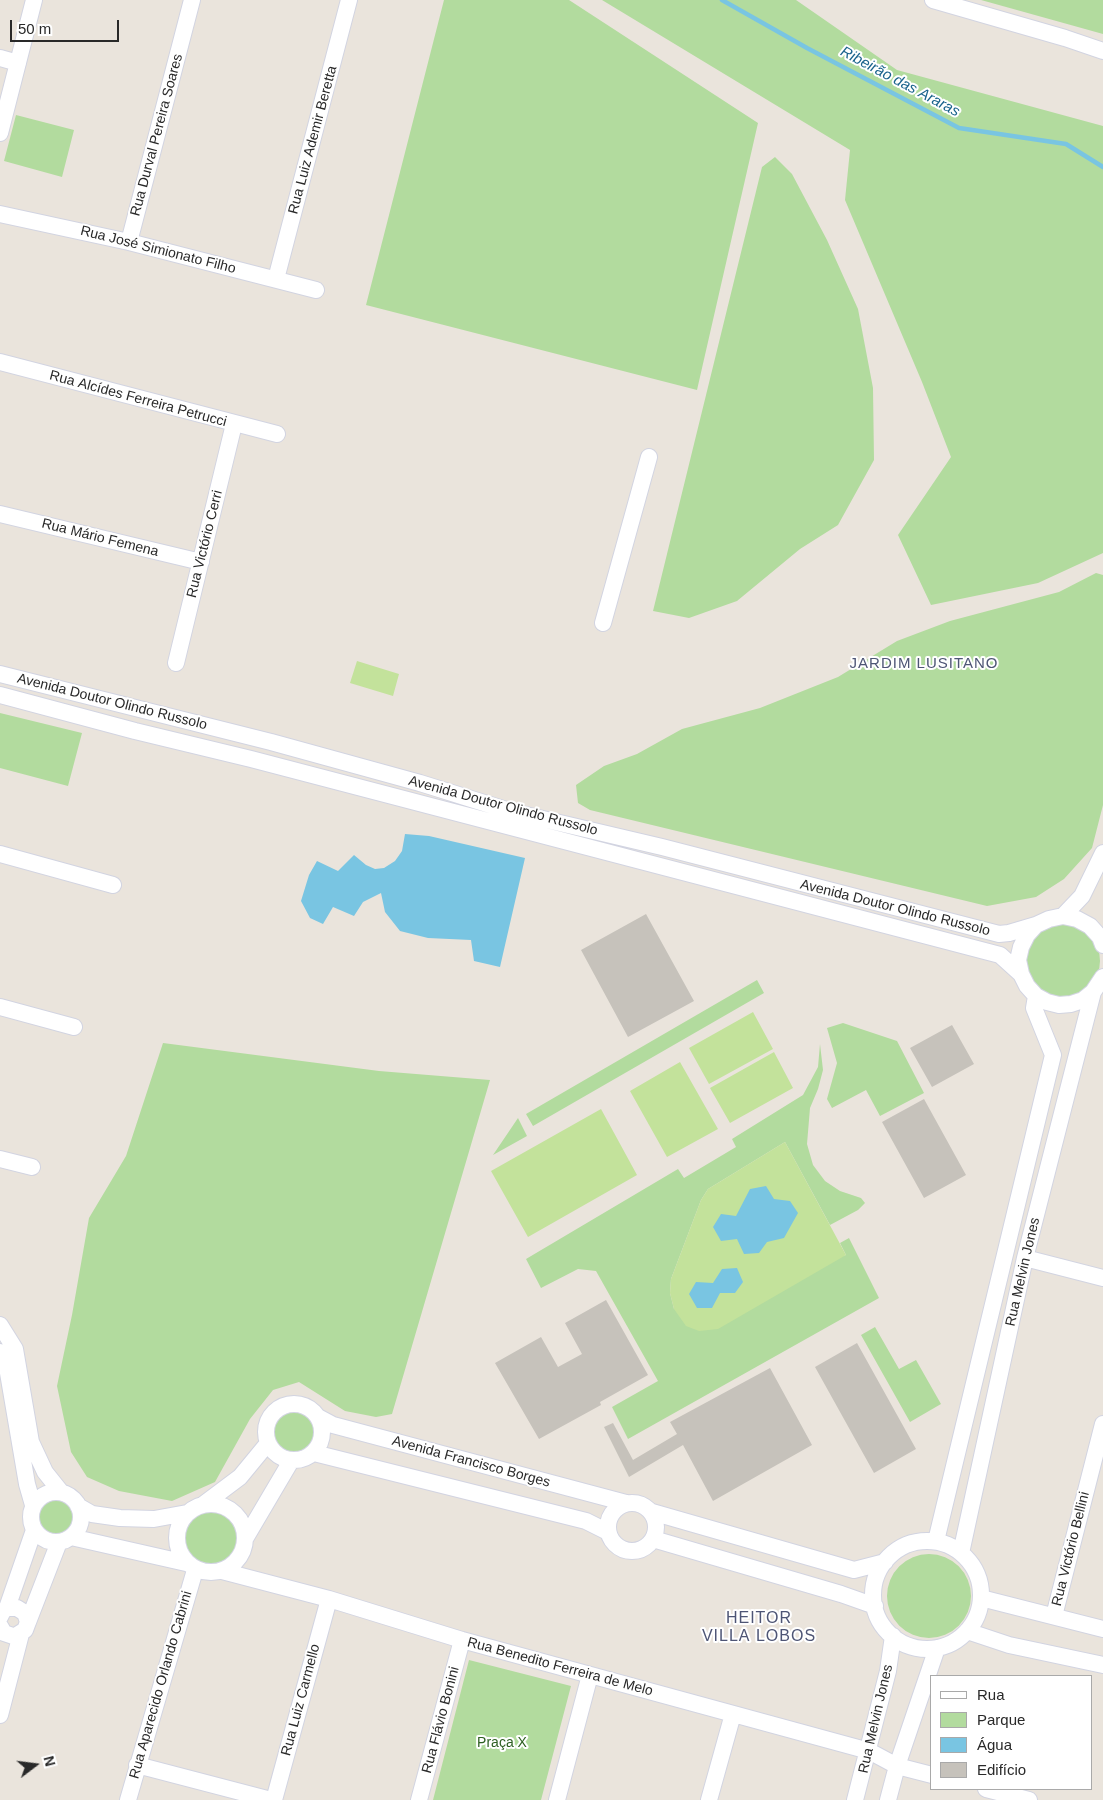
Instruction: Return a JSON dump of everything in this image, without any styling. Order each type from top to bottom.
[{"type":"street","points":[[0,133],[34,0]]},
{"type":"street","name":"Rua Durval Pereira Soares","points":[[129,242],[192,0]]},
{"type":"street","name":"Rua Luiz Ademir Beretta","points":[[276,279],[349,0]]},
{"type":"street","points":[[933,0],[1065,38],[1103,51]]},
{"type":"street","points":[[0,58],[18,63]]},
{"type":"street","name":"Rua José Simionato Filho","points":[[0,214],[129,242],[316,290]]},
{"type":"street","name":"Rua Alcídes Ferreira Petrucci","points":[[0,362],[277,434]]},
{"type":"street","name":"Rua Victório Cerri","points":[[176,664],[234,424]]},
{"type":"street","points":[[603,623],[649,457]]},
{"type":"street","name":"Rua Mário Femena","points":[[0,514],[201,562]]},
{"type":"street","name":"Avenida Doutor Olindo Russolo","points":[[0,674],[263,740],[420,783],[513,812],[662,847],[999,934],[1009,933],[1063,916]]},
{"type":"street","name":"Avenida Doutor Olindo Russolo","points":[[0,695],[1000,956],[1021,974],[1026,986],[1036,996]]},
{"type":"street","points":[[258,761],[263,740]]},
{"type":"street","points":[[414,802],[420,783]]},
{"type":"street","points":[[1063,916],[1082,896],[1103,853]]},
{"type":"street","points":[[0,854],[113,885]]},
{"type":"street","points":[[1063,916],[1077,919],[1090,926],[1100,937],[1103,945]]},
{"type":"street","points":[[1021,974],[1018,960],[1021,947],[1026,935],[1036,925]]},
{"type":"street","points":[[1036,996],[1047,1002],[1065,1004],[1083,1000],[1093,992],[1103,977]]},
{"type":"street","name":"Rua Melvin Jones","points":[[961,1553],[1025,1258],[1093,992]]},
{"type":"street","name":"Rua Melvin Jones","points":[[936,1541],[1053,1056],[1034,1008],[1036,996]]},
{"type":"street","points":[[0,1007],[74,1027]]},
{"type":"street","points":[[0,1159],[32,1167]]},
{"type":"street","points":[[1025,1258],[1103,1278]]},
{"type":"street","points":[[0,1326],[15,1349],[16,1390],[27,1484],[33,1505]]},
{"type":"street","points":[[0,1352],[16,1390],[31,1442],[45,1472],[61,1492]]},
{"type":"street","points":[[285,1405],[304,1405],[318,1417],[322,1426],[320,1445],[307,1458],[291,1461],[277,1455],[268,1443],[267,1425],[271,1416],[285,1405]]},
{"type":"street","name":"Avenida Francisco Borges","points":[[318,1417],[333,1425],[626,1503]]},
{"type":"street","name":"Rua Victório Bellini","points":[[1054,1616],[1103,1424]]},
{"type":"street","points":[[204,1504],[240,1477],[268,1443]]},
{"type":"street","name":"Avenida Francisco Borges","points":[[314,1453],[586,1521],[608,1532]]},
{"type":"street","points":[[245,1539],[291,1461]]},
{"type":"street","points":[[0,1715],[25,1628],[65,1539],[77,1530],[80,1522],[81,1514],[78,1506],[68,1494],[61,1492],[46,1493],[38,1498],[30,1513],[31,1522],[34,1530],[45,1540],[65,1539],[191,1566],[204,1572],[222,1571],[239,1559],[244,1550],[244,1529],[240,1520],[224,1506],[204,1504],[187,1512],[154,1519],[120,1518],[92,1514],[78,1506]]},
{"type":"street","points":[[652,1512],[656,1526],[653,1540],[642,1549],[628,1551],[615,1544],[611,1539],[608,1532],[610,1517],[619,1506],[626,1503],[640,1504],[652,1512],[854,1570],[885,1562]]},
{"type":"street","points":[[187,1512],[180,1521],[176,1537],[180,1554],[191,1566]]},
{"type":"street","points":[[25,1628],[8,1635],[2,1623],[34,1530]]},
{"type":"street","points":[[653,1540],[841,1594],[875,1606]]},
{"type":"street","points":[[921,1541],[936,1541],[949,1545],[961,1553],[970,1562],[976,1573],[980,1585],[981,1598],[979,1610],[967,1631],[953,1642],[938,1648],[922,1649],[906,1645],[893,1636],[881,1623],[875,1606],[873,1591],[877,1575],[885,1562],[895,1551],[907,1544],[921,1541]]},
{"type":"street","name":"Rua Aparecido Orlando Cabrini","points":[[128,1800],[191,1566]]},
{"type":"street","name":"Rua Benedito Ferreira de Melo","points":[[222,1571],[329,1599],[462,1640],[869,1752],[897,1766],[930,1774]]},
{"type":"street","points":[[981,1598],[1103,1629]]},
{"type":"street","name":"Rua Luiz Carmello","points":[[273,1800],[329,1599]]},
{"type":"street","points":[[2,1623],[12,1607],[25,1613],[25,1628]]},
{"type":"street","points":[[967,1631],[1009,1645],[1103,1666]]},
{"type":"street","name":"Rua Melvin Jones","points":[[855,1800],[869,1752],[888,1671],[893,1636]]},
{"type":"street","name":"Rua Flávio Bonini","points":[[419,1800],[462,1640]]},
{"type":"street","points":[[888,1800],[897,1766],[938,1648]]},
{"type":"street","points":[[557,1800],[590,1675]]},
{"type":"street","points":[[709,1800],[733,1714]]},
{"type":"street","points":[[137,1765],[273,1800]]},
{"type":"street","points":[[990,1790],[1029,1800]]},
{"type":"green space","points":[[444,0],[569,0],[758,123],[697,390],[366,305]]},
{"type":"green space","points":[[602,0],[796,0],[897,70],[1103,126],[1103,553],[1038,583],[931,605],[898,535],[951,457],[922,382],[845,200],[850,150]]},
{"type":"green space","points":[[981,0],[1103,0],[1103,34]]},
{"type":"green space","points":[[16,115],[74,130],[62,177],[4,161]]},
{"type":"green space","points":[[775,157],[792,174],[827,240],[858,309],[873,388],[874,460],[838,525],[800,549],[737,601],[689,618],[653,611],[762,167]]},
{"type":"green space","points":[[1096,573],[1103,575],[1103,805],[1092,848],[1064,879],[1036,897],[987,906],[590,810],[578,803],[576,785],[604,766],[637,754],[682,729],[760,708],[838,677],[897,641],[950,621],[1059,592]]},
{"type":"green space","points":[[357,661],[399,674],[393,696],[350,683]]},
{"type":"green space","points":[[0,713],[82,733],[68,786],[0,768]]},
{"type":"green space","points":[[1063,924],[1077,927],[1089,935],[1097,947],[1100,961],[1097,975],[1089,987],[1077,995],[1063,998],[1049,995],[1037,987],[1029,975],[1026,961],[1029,947],[1037,935],[1049,927]]},
{"type":"green space","points":[[757,980],[764,993],[533,1126],[526,1114]]},
{"type":"green space","points":[[753,1012],[773,1049],[709,1084],[689,1048]]},
{"type":"green space","points":[[843,1023],[897,1041],[924,1093],[880,1116],[866,1090],[832,1108],[827,1099],[837,1063],[827,1028]]},
{"type":"green space","points":[[163,1043],[379,1071],[490,1080],[392,1414],[376,1417],[345,1411],[299,1382],[273,1390],[250,1419],[215,1482],[172,1501],[119,1491],[87,1477],[71,1452],[57,1386],[89,1218],[126,1156]]},
{"type":"green space","points":[[820,1044],[823,1070],[810,1108],[807,1144],[813,1165],[825,1181],[840,1191],[861,1198],[865,1203],[858,1210],[830,1225],[785,1142],[708,1189],[701,1200],[671,1279],[670,1293],[674,1309],[846,1255],[840,1243],[849,1238],[879,1298],[628,1439],[612,1407],[658,1381],[596,1271],[578,1269],[541,1288],[526,1259],[678,1169],[684,1178],[736,1147],[732,1139],[803,1095],[818,1067]]},
{"type":"green space","points":[[774,1052],[793,1088],[730,1123],[710,1088]]},
{"type":"green space","points":[[680,1062],[718,1129],[667,1157],[630,1091]]},
{"type":"green space","points":[[601,1109],[637,1175],[528,1237],[491,1171]]},
{"type":"green space","points":[[518,1118],[527,1136],[493,1155]]},
{"type":"green space","points":[[785,1142],[846,1255],[718,1329],[699,1331],[686,1326],[674,1309],[670,1293],[671,1279],[701,1200],[708,1189]]},
{"type":"green space","points":[[875,1327],[899,1369],[916,1360],[941,1404],[910,1422],[861,1335]]},
{"type":"green space","points":[[295,1410],[307,1414],[313,1420],[317,1432],[313,1444],[307,1450],[295,1454],[283,1450],[277,1444],[273,1432],[277,1420],[283,1414]]},
{"type":"green space","points":[[56,1498],[69,1504],[75,1517],[69,1530],[56,1536],[43,1530],[37,1517],[43,1504]]},
{"type":"green space","points":[[211,1511],[222,1513],[231,1519],[237,1528],[239,1539],[237,1550],[231,1559],[222,1565],[211,1567],[200,1565],[191,1559],[185,1550],[183,1539],[185,1528],[191,1519],[200,1513]]},
{"type":"green space","points":[[929,1554],[945,1557],[959,1566],[968,1580],[971,1596],[968,1612],[959,1626],[945,1635],[929,1638],[913,1635],[899,1626],[890,1612],[887,1596],[890,1580],[899,1566],[913,1557]]},
{"type":"green space","name":"Praça X","points":[[469,1660],[571,1686],[541,1800],[433,1800]]},
{"type":"water","points":[[405,834],[429,836],[525,858],[500,967],[474,961],[471,940],[428,938],[400,931],[385,912],[381,893],[363,902],[354,916],[333,907],[323,924],[310,918],[301,901],[309,875],[317,861],[338,871],[354,855],[366,865],[375,869],[384,868],[395,861],[402,851]]},
{"type":"water","points":[[766,1186],[774,1199],[790,1201],[798,1213],[784,1238],[767,1242],[759,1253],[744,1254],[737,1239],[721,1241],[713,1227],[721,1214],[736,1216],[750,1189]]},
{"type":"water","points":[[737,1268],[743,1282],[735,1293],[720,1293],[712,1308],[697,1308],[689,1294],[696,1282],[713,1283],[722,1269]]},
{"type":"building","points":[[646,914],[694,1001],[628,1037],[581,950]]},
{"type":"building","points":[[952,1025],[974,1064],[932,1087],[910,1048]]},
{"type":"building","points":[[924,1099],[966,1175],[924,1198],[882,1122]]},
{"type":"building","points":[[606,1300],[648,1375],[600,1402],[601,1405],[539,1439],[495,1363],[541,1337],[558,1367],[582,1354],[565,1323]]},
{"type":"building","points":[[857,1343],[916,1449],[874,1473],[815,1367]]},
{"type":"building","points":[[770,1368],[812,1445],[713,1501],[683,1445],[629,1477],[604,1427],[613,1423],[633,1460],[677,1434],[670,1422]]},
{"type":"waterway","name":"Ribeirão das Araras","points":[[722,0],[807,48],[959,128],[1066,144],[1103,167]]},
{"type":"district","name":"JARDIM LUSITANO","points":[[924,664]]},
{"type":"district","name":"HEITOR VILLA LOBOS","points":[[759,1628]]}]
